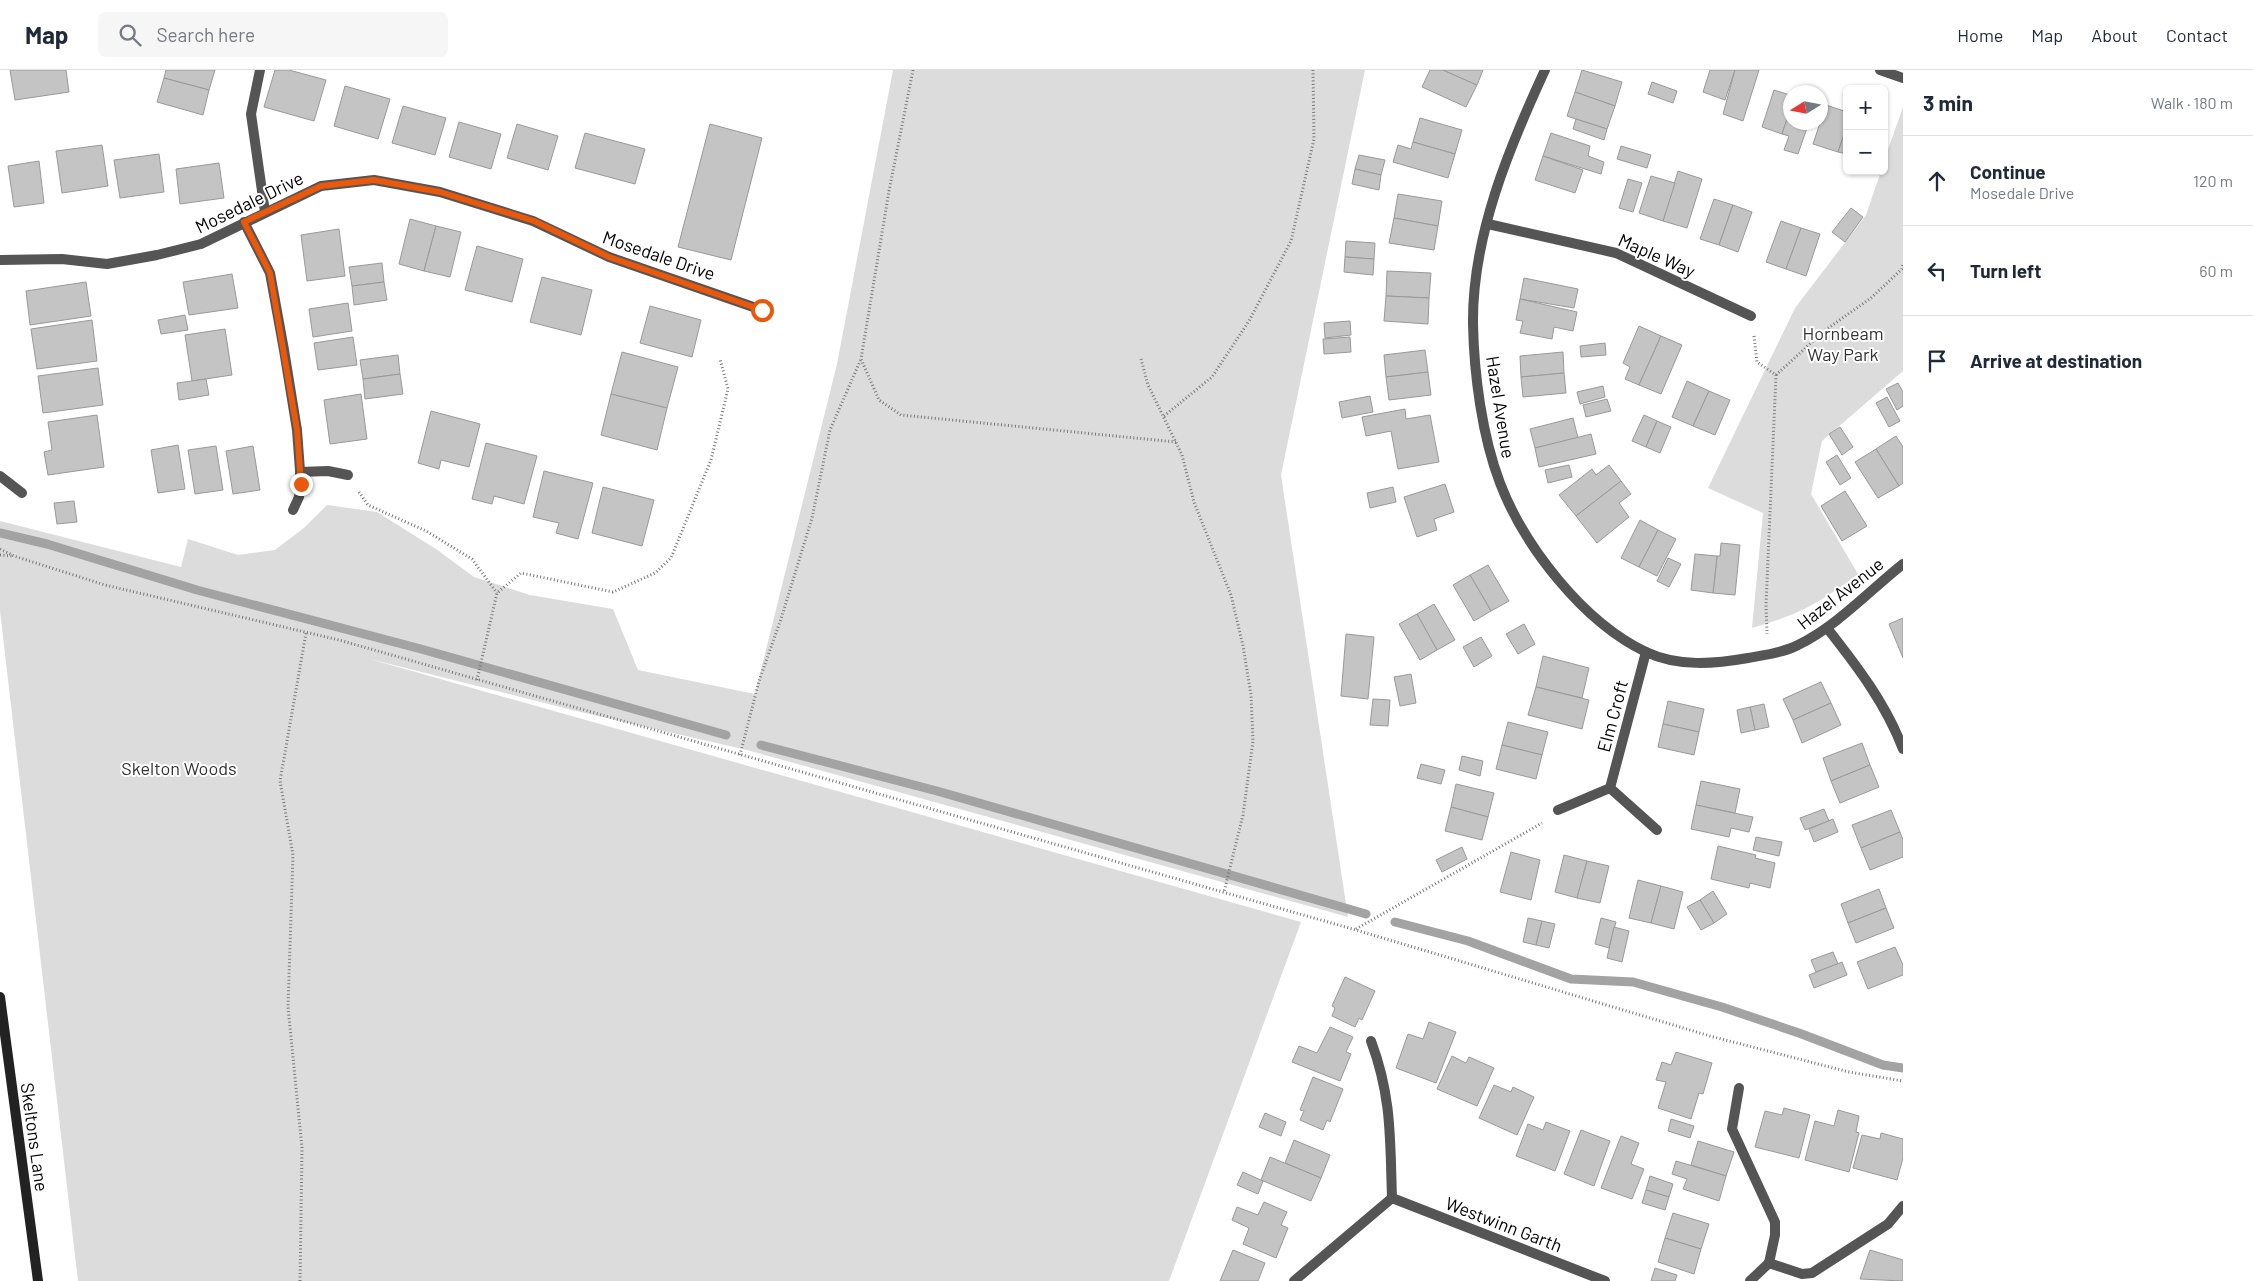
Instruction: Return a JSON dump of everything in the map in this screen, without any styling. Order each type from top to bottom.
[{"type":"street","points":[[260,70],[251,114],[265,212]]},
{"type":"street","name":"Hazel Avenue","points":[[1545,70],[1518,130],[1488,224],[1478,269],[1473,323],[1478,382],[1489,451],[1500,483],[1532,545],[1557,579],[1584,607],[1615,632],[1646,652],[1683,663],[1718,664],[1768,655],[1797,646],[1827,628],[1903,564]]},
{"type":"street","points":[[1880,70],[1903,78]]},
{"type":"street","name":"Mosedale Drive","points":[[0,260],[62,259],[107,264],[157,255],[201,244],[321,186],[374,180],[440,192],[534,221],[609,257],[762,310]]},
{"type":"street","points":[[244,222],[270,273],[297,430],[300,472],[299,497],[293,510]]},
{"type":"street","name":"Maple Way","points":[[1488,224],[1616,253],[1751,316]]},
{"type":"street","points":[[300,472],[328,471],[348,475]]},
{"type":"street","points":[[0,476],[22,494]]},
{"type":"street","points":[[1827,628],[1867,680],[1897,732],[1903,749]]},
{"type":"street","name":"Elm Croft","points":[[1610,788],[1646,652]]},
{"type":"street","points":[[1558,810],[1610,788],[1657,830]]},
{"type":"street","name":"Skeltons Lane","points":[[0,997],[38,1281]]},
{"type":"street","points":[[1294,1281],[1392,1198],[1389,1106],[1382,1070],[1371,1041]]},
{"type":"street","points":[[1739,1088],[1732,1128],[1774,1222],[1775,1235],[1769,1263],[1750,1281]]},
{"type":"street","name":"Westwinn Garth","points":[[1392,1198],[1605,1281]]},
{"type":"street","points":[[1769,1263],[1802,1274],[1812,1273],[1888,1224],[1903,1206]]},
{"type":"path","points":[[740,754],[758,680],[782,619],[812,518],[830,430],[861,359],[889,191],[913,70]]},
{"type":"path","points":[[1164,416],[1212,377],[1249,321],[1291,241],[1314,139],[1313,70]]},
{"type":"path","points":[[1768,655],[1766,605],[1776,375],[1824,331],[1871,298],[1902,269],[1903,263]]},
{"type":"path","points":[[1751,316],[1757,362],[1776,375]]},
{"type":"path","points":[[477,680],[497,593],[522,573],[614,592],[655,573],[670,558],[711,460],[728,389],[720,359]]},
{"type":"path","points":[[861,359],[879,400],[901,415],[1176,442]]},
{"type":"path","points":[[1140,360],[1148,385],[1182,455],[1194,502],[1231,595],[1243,646],[1251,695],[1253,741],[1243,815],[1224,892]]},
{"type":"path","points":[[348,475],[368,505],[426,531],[472,560],[497,593]]},
{"type":"path","points":[[0,549],[14,556],[105,585],[306,632],[477,680],[1356,930],[1710,1036],[1849,1072],[1903,1081]]},
{"type":"path","points":[[0,555],[14,556]]},
{"type":"path","points":[[300,1281],[302,1148],[288,1007],[293,855],[280,781],[306,632]]},
{"type":"path","points":[[1356,930],[1541,824],[1558,810]]},
{"type":"green space","name":"Skelton Woods","points":[[893,70],[1365,70],[1281,475],[1348,917],[747,750],[576,711],[366,658],[1301,922],[1169,1281],[78,1281],[0,611],[0,521],[181,567],[188,539],[238,555],[275,550],[305,527],[327,505],[377,512],[436,549],[474,577],[530,595],[613,609],[638,670],[755,694],[837,364]]},
{"type":"green space","name":"Hornbeam Way Park","points":[[1903,107],[1903,371],[1822,441],[1811,494],[1858,574],[1832,593],[1808,607],[1783,618],[1752,628],[1763,513],[1708,488],[1795,308],[1866,215],[1880,175],[1888,175],[1888,150]]},
{"type":"building","points":[[10,70],[66,70],[69,92],[15,100]]},
{"type":"building","points":[[166,70],[215,70],[209,90],[164,78]]},
{"type":"building","points":[[275,70],[289,70],[326,80],[314,121],[264,107]]},
{"type":"building","points":[[1430,70],[1443,70],[1477,85],[1466,107],[1422,87]]},
{"type":"building","points":[[1443,70],[1483,70],[1477,85]]},
{"type":"building","points":[[1582,70],[1622,82],[1615,106],[1575,92]]},
{"type":"building","points":[[1710,70],[1735,70],[1725,100],[1703,92]]},
{"type":"building","points":[[1735,70],[1759,70],[1743,121],[1723,114]]},
{"type":"building","points":[[164,78],[209,90],[203,115],[157,102]]},
{"type":"building","points":[[1652,82],[1677,91],[1673,103],[1648,94]]},
{"type":"building","points":[[345,86],[390,99],[378,139],[334,126]]},
{"type":"building","points":[[1774,90],[1783,93],[1782,134],[1762,127]]},
{"type":"building","points":[[1575,92],[1615,106],[1607,129],[1567,116]]},
{"type":"building","points":[[403,106],[446,118],[435,155],[392,143]]},
{"type":"building","points":[[1828,106],[1843,111],[1843,138],[1838,152],[1813,144],[1818,130],[1828,130]]},
{"type":"building","points":[[1420,118],[1462,130],[1455,154],[1413,142]]},
{"type":"building","points":[[1576,119],[1607,129],[1604,140],[1573,129]]},
{"type":"building","points":[[459,122],[501,134],[491,169],[449,157]]},
{"type":"building","points":[[517,124],[558,136],[548,170],[507,158]]},
{"type":"building","points":[[710,124],[762,138],[731,260],[678,247]]},
{"type":"building","points":[[1783,130],[1806,130],[1798,154],[1784,150],[1789,136],[1782,134]]},
{"type":"building","points":[[585,133],[645,149],[635,184],[575,168]]},
{"type":"building","points":[[1551,133],[1590,146],[1588,156],[1604,162],[1601,174],[1543,156]]},
{"type":"building","points":[[1843,138],[1843,153],[1838,152]]},
{"type":"building","points":[[1413,142],[1455,154],[1448,178],[1393,162],[1398,145],[1411,149]]},
{"type":"building","points":[[102,145],[108,186],[62,193],[56,151]]},
{"type":"building","points":[[1621,146],[1651,155],[1647,168],[1617,159]]},
{"type":"building","points":[[159,154],[164,192],[120,198],[114,160]]},
{"type":"building","points":[[1359,155],[1385,160],[1381,175],[1355,169]]},
{"type":"building","points":[[1543,156],[1583,170],[1575,193],[1535,180]]},
{"type":"building","points":[[39,161],[44,203],[14,207],[8,166]]},
{"type":"building","points":[[219,163],[224,198],[180,204],[176,169]]},
{"type":"building","points":[[1355,169],[1381,175],[1379,190],[1352,184]]},
{"type":"building","points":[[1678,171],[1702,179],[1687,228],[1663,221]]},
{"type":"building","points":[[1651,176],[1675,183],[1663,221],[1639,213]]},
{"type":"building","points":[[1628,179],[1642,183],[1633,212],[1619,208]]},
{"type":"building","points":[[1398,194],[1442,201],[1438,226],[1394,218]]},
{"type":"building","points":[[1714,199],[1733,205],[1719,245],[1700,239]]},
{"type":"building","points":[[1733,205],[1752,212],[1738,252],[1719,245]]},
{"type":"building","points":[[1851,208],[1863,217],[1845,242],[1832,232]]},
{"type":"building","points":[[1394,218],[1438,226],[1434,250],[1389,243]]},
{"type":"building","points":[[410,219],[436,226],[424,271],[399,264]]},
{"type":"building","points":[[1781,221],[1801,228],[1786,269],[1766,262]]},
{"type":"building","points":[[436,226],[461,232],[450,277],[424,271]]},
{"type":"building","points":[[1801,228],[1820,234],[1806,276],[1786,269]]},
{"type":"building","points":[[339,229],[345,276],[307,281],[301,235]]},
{"type":"building","points":[[1346,241],[1375,243],[1374,259],[1345,257]]},
{"type":"building","points":[[477,246],[523,259],[512,302],[465,290]]},
{"type":"building","points":[[1345,257],[1374,259],[1373,275],[1344,272]]},
{"type":"building","points":[[382,263],[384,282],[352,286],[349,267]]},
{"type":"building","points":[[1387,271],[1431,273],[1429,298],[1386,296]]},
{"type":"building","points":[[232,274],[238,308],[189,315],[183,282]]},
{"type":"building","points":[[542,277],[592,290],[581,335],[530,322]]},
{"type":"building","points":[[1524,278],[1578,289],[1574,308],[1520,299]]},
{"type":"building","points":[[86,282],[91,316],[30,325],[26,291]]},
{"type":"building","points":[[384,282],[387,300],[354,305],[352,286]]},
{"type":"building","points":[[1386,296],[1429,298],[1428,324],[1384,321]]},
{"type":"building","points":[[1520,299],[1577,312],[1573,331],[1554,327],[1552,339],[1520,333],[1523,321],[1516,320]]},
{"type":"building","points":[[348,303],[352,331],[313,337],[309,309]]},
{"type":"building","points":[[650,306],[701,320],[692,357],[640,343]]},
{"type":"building","points":[[185,315],[188,330],[161,334],[158,320]]},
{"type":"building","points":[[92,320],[97,361],[37,369],[31,329]]},
{"type":"building","points":[[1350,321],[1351,335],[1325,338],[1324,323]]},
{"type":"building","points":[[1639,326],[1661,336],[1639,385],[1625,379],[1630,367],[1623,363]]},
{"type":"building","points":[[225,329],[232,375],[192,381],[185,335]]},
{"type":"building","points":[[1661,336],[1682,345],[1661,394],[1639,385]]},
{"type":"building","points":[[353,337],[357,365],[318,370],[314,343]]},
{"type":"building","points":[[1350,337],[1351,352],[1324,354],[1323,339]]},
{"type":"building","points":[[1605,343],[1606,355],[1581,357],[1580,346]]},
{"type":"building","points":[[1425,350],[1428,372],[1386,377],[1384,355]]},
{"type":"building","points":[[622,352],[678,367],[667,408],[611,394]]},
{"type":"building","points":[[1563,352],[1564,373],[1521,377],[1520,356]]},
{"type":"building","points":[[398,355],[400,374],[363,379],[360,360]]},
{"type":"building","points":[[98,368],[103,405],[43,413],[38,376]]},
{"type":"building","points":[[1428,372],[1431,395],[1389,400],[1386,377]]},
{"type":"building","points":[[1564,373],[1566,393],[1523,397],[1521,377]]},
{"type":"building","points":[[400,374],[403,394],[365,399],[363,379]]},
{"type":"building","points":[[206,379],[209,395],[179,400],[177,383]]},
{"type":"building","points":[[1687,381],[1709,391],[1693,426],[1672,417]]},
{"type":"building","points":[[1898,383],[1903,392],[1903,406],[1897,410],[1886,389]]},
{"type":"building","points":[[1603,386],[1605,397],[1580,404],[1577,392]]},
{"type":"building","points":[[1709,391],[1730,400],[1715,435],[1693,426]]},
{"type":"building","points":[[361,394],[367,439],[330,444],[324,400]]},
{"type":"building","points":[[611,394],[667,408],[657,450],[601,435]]},
{"type":"building","points":[[1370,396],[1373,412],[1342,418],[1339,402]]},
{"type":"building","points":[[1887,397],[1900,421],[1889,427],[1876,403]]},
{"type":"building","points":[[1607,399],[1611,411],[1586,417],[1583,405]]},
{"type":"building","points":[[1405,409],[1406,419],[1430,415],[1439,462],[1398,469],[1391,431],[1366,436],[1362,417]]},
{"type":"building","points":[[431,411],[480,424],[469,467],[441,460],[439,469],[418,463]]},
{"type":"building","points":[[97,415],[104,467],[48,475],[44,452],[52,450],[48,422]]},
{"type":"building","points":[[1644,415],[1657,421],[1646,447],[1632,441]]},
{"type":"building","points":[[1573,418],[1578,438],[1535,448],[1530,429]]},
{"type":"building","points":[[1657,421],[1671,427],[1660,453],[1646,447]]},
{"type":"building","points":[[1840,427],[1853,447],[1842,455],[1829,434]]},
{"type":"building","points":[[1591,434],[1596,454],[1539,467],[1535,448]]},
{"type":"building","points":[[1896,436],[1903,447],[1903,483],[1899,486],[1876,449]]},
{"type":"building","points":[[486,443],[537,456],[524,504],[494,496],[492,504],[472,499]]},
{"type":"building","points":[[178,445],[185,489],[158,493],[151,450]]},
{"type":"building","points":[[216,446],[223,490],[195,494],[188,450]]},
{"type":"building","points":[[253,446],[260,490],[233,494],[226,451]]},
{"type":"building","points":[[1876,449],[1899,486],[1878,498],[1855,462]]},
{"type":"building","points":[[1837,455],[1851,478],[1840,485],[1826,462]]},
{"type":"building","points":[[1569,465],[1572,477],[1548,483],[1545,470]]},
{"type":"building","points":[[1609,465],[1621,481],[1576,516],[1559,495],[1592,469],[1596,475]]},
{"type":"building","points":[[544,471],[593,483],[578,539],[556,533],[559,523],[533,517]]},
{"type":"building","points":[[1621,481],[1631,494],[1619,503],[1629,517],[1597,543],[1576,516]]},
{"type":"building","points":[[1445,484],[1454,512],[1434,519],[1437,530],[1417,537],[1404,497]]},
{"type":"building","points":[[603,487],[654,500],[642,546],[592,533]]},
{"type":"building","points":[[1393,487],[1396,502],[1370,508],[1367,493]]},
{"type":"building","points":[[1845,491],[1867,526],[1842,541],[1821,506]]},
{"type":"building","points":[[74,501],[77,522],[57,524],[54,503]]},
{"type":"building","points":[[1640,520],[1658,530],[1639,567],[1621,558]]},
{"type":"building","points":[[1658,530],[1676,539],[1657,576],[1639,567]]},
{"type":"building","points":[[1721,543],[1740,545],[1735,595],[1713,593],[1717,556],[1720,556]]},
{"type":"building","points":[[1695,554],[1717,556],[1713,593],[1691,590]]},
{"type":"building","points":[[1668,558],[1681,564],[1669,587],[1657,581]]},
{"type":"building","points":[[1488,565],[1509,601],[1491,611],[1470,575]]},
{"type":"building","points":[[1470,575],[1491,611],[1474,621],[1453,585]]},
{"type":"building","points":[[1434,604],[1455,640],[1437,650],[1417,614]]},
{"type":"building","points":[[1417,614],[1437,650],[1420,660],[1399,624]]},
{"type":"building","points":[[1903,618],[1903,658],[1889,624]]},
{"type":"building","points":[[1524,624],[1535,644],[1518,654],[1506,634]]},
{"type":"building","points":[[1346,634],[1374,637],[1368,699],[1341,696]]},
{"type":"building","points":[[1481,637],[1492,656],[1474,667],[1463,647]]},
{"type":"building","points":[[1543,656],[1589,668],[1582,698],[1536,687]]},
{"type":"building","points":[[1411,674],[1416,703],[1400,706],[1394,677]]},
{"type":"building","points":[[1821,682],[1831,703],[1793,720],[1783,699]]},
{"type":"building","points":[[1536,687],[1589,700],[1582,729],[1528,715]]},
{"type":"building","points":[[1373,699],[1390,700],[1388,726],[1370,725]]},
{"type":"building","points":[[1668,701],[1704,709],[1699,732],[1663,724]]},
{"type":"building","points":[[1831,703],[1841,725],[1802,743],[1793,720]]},
{"type":"building","points":[[1764,704],[1769,727],[1755,730],[1750,707]]},
{"type":"building","points":[[1750,707],[1755,730],[1741,733],[1737,710]]},
{"type":"building","points":[[1508,722],[1548,732],[1542,755],[1502,745]]},
{"type":"building","points":[[1663,724],[1699,732],[1694,755],[1658,747]]},
{"type":"building","points":[[1862,743],[1870,765],[1831,781],[1823,758]]},
{"type":"building","points":[[1502,745],[1542,755],[1536,779],[1496,769]]},
{"type":"building","points":[[1462,756],[1483,761],[1480,776],[1459,770]]},
{"type":"building","points":[[1421,764],[1445,770],[1441,784],[1417,778]]},
{"type":"building","points":[[1870,765],[1879,787],[1840,803],[1831,781]]},
{"type":"building","points":[[1701,781],[1740,789],[1735,813],[1696,805]]},
{"type":"building","points":[[1456,784],[1494,793],[1488,817],[1451,807]]},
{"type":"building","points":[[1696,805],[1753,817],[1749,832],[1731,828],[1729,837],[1691,829]]},
{"type":"building","points":[[1451,807],[1488,817],[1482,840],[1445,831]]},
{"type":"building","points":[[1824,809],[1829,821],[1805,830],[1800,818]]},
{"type":"building","points":[[1891,810],[1900,832],[1861,848],[1852,825]]},
{"type":"building","points":[[1833,819],[1838,832],[1814,842],[1809,829]]},
{"type":"building","points":[[1900,832],[1903,840],[1903,857],[1870,870],[1861,848]]},
{"type":"building","points":[[1756,837],[1782,842],[1779,856],[1753,850]]},
{"type":"building","points":[[1718,846],[1756,855],[1755,858],[1775,863],[1770,888],[1750,883],[1749,888],[1711,879]]},
{"type":"building","points":[[1462,847],[1467,859],[1442,872],[1436,860]]},
{"type":"building","points":[[1511,852],[1540,860],[1531,900],[1500,892]]},
{"type":"building","points":[[1564,855],[1587,861],[1577,898],[1555,892]]},
{"type":"building","points":[[1587,861],[1609,866],[1600,903],[1577,898]]},
{"type":"building","points":[[1638,880],[1661,886],[1651,923],[1629,918]]},
{"type":"building","points":[[1661,886],[1683,892],[1674,929],[1651,923]]},
{"type":"building","points":[[1879,889],[1886,908],[1848,923],[1841,904]]},
{"type":"building","points":[[1713,891],[1727,914],[1714,923],[1700,900]]},
{"type":"building","points":[[1700,900],[1714,923],[1701,930],[1687,907]]},
{"type":"building","points":[[1886,908],[1894,928],[1856,943],[1848,923]]},
{"type":"building","points":[[1528,918],[1542,921],[1536,945],[1523,942]]},
{"type":"building","points":[[1601,918],[1616,922],[1609,948],[1595,944]]},
{"type":"building","points":[[1542,921],[1555,924],[1549,948],[1536,945]]},
{"type":"building","points":[[1614,927],[1629,931],[1622,962],[1607,958]]},
{"type":"building","points":[[1895,947],[1903,965],[1903,975],[1868,989],[1857,962]]},
{"type":"building","points":[[1833,952],[1838,964],[1816,972],[1811,960]]},
{"type":"building","points":[[1842,962],[1847,975],[1814,988],[1809,975]]},
{"type":"building","points":[[1345,977],[1375,991],[1362,1020],[1359,1018],[1355,1027],[1332,1016],[1335,1008],[1332,1006]]},
{"type":"building","points":[[1429,1022],[1456,1032],[1436,1083],[1396,1068],[1408,1034],[1423,1039]]},
{"type":"building","points":[[1330,1027],[1353,1037],[1346,1052],[1351,1054],[1340,1081],[1292,1062],[1299,1046],[1317,1053]]},
{"type":"building","points":[[1676,1052],[1712,1063],[1703,1094],[1699,1093],[1691,1119],[1658,1108],[1666,1082],[1656,1080],[1662,1062],[1671,1065]]},
{"type":"building","points":[[1452,1056],[1466,1063],[1469,1057],[1494,1068],[1477,1106],[1437,1089]]},
{"type":"building","points":[[1313,1077],[1343,1089],[1330,1122],[1327,1120],[1323,1130],[1300,1120],[1304,1111],[1300,1110]]},
{"type":"building","points":[[1494,1085],[1511,1092],[1513,1087],[1534,1097],[1517,1135],[1479,1118]]},
{"type":"building","points":[[1784,1108],[1810,1115],[1799,1158],[1755,1147],[1765,1111],[1782,1115]]},
{"type":"building","points":[[1838,1110],[1859,1116],[1856,1132],[1859,1133],[1849,1172],[1805,1160],[1815,1121],[1834,1126]]},
{"type":"building","points":[[1265,1113],[1286,1122],[1281,1136],[1259,1127]]},
{"type":"building","points":[[1671,1119],[1694,1126],[1690,1138],[1668,1131]]},
{"type":"building","points":[[1546,1122],[1570,1131],[1555,1171],[1516,1156],[1528,1124],[1543,1130]]},
{"type":"building","points":[[1581,1130],[1610,1141],[1594,1186],[1564,1174]]},
{"type":"building","points":[[1881,1133],[1903,1139],[1903,1158],[1897,1180],[1853,1168],[1862,1135],[1880,1139]]},
{"type":"building","points":[[1621,1136],[1639,1143],[1631,1164],[1644,1169],[1632,1199],[1601,1188]]},
{"type":"building","points":[[1294,1140],[1330,1155],[1321,1178],[1285,1163]]},
{"type":"building","points":[[1698,1141],[1734,1152],[1726,1176],[1691,1165]]},
{"type":"building","points":[[1270,1157],[1321,1178],[1311,1201],[1261,1180]]},
{"type":"building","points":[[1676,1161],[1726,1176],[1719,1201],[1683,1189],[1687,1179],[1672,1174]]},
{"type":"building","points":[[1243,1172],[1263,1181],[1258,1194],[1237,1185]]},
{"type":"building","points":[[1650,1176],[1673,1184],[1669,1197],[1646,1190]]},
{"type":"building","points":[[1646,1190],[1669,1197],[1665,1210],[1642,1203]]},
{"type":"building","points":[[1264,1202],[1287,1212],[1281,1225],[1288,1228],[1276,1258],[1243,1244],[1249,1228],[1232,1220],[1237,1207],[1258,1215]]},
{"type":"building","points":[[1673,1213],[1709,1224],[1701,1249],[1665,1238]]},
{"type":"building","points":[[1665,1238],[1701,1249],[1694,1274],[1658,1262]]},
{"type":"building","points":[[1233,1250],[1265,1263],[1258,1281],[1220,1281]]},
{"type":"building","points":[[1870,1250],[1903,1260],[1903,1281],[1860,1279]]},
{"type":"building","points":[[1655,1268],[1677,1275],[1675,1281],[1651,1281]]},
{"type":"waterway","points":[[0,533],[47,544],[197,590],[421,649],[726,735]]},
{"type":"waterway","points":[[761,745],[937,791],[1366,914]]},
{"type":"waterway","points":[[1395,922],[1468,941],[1571,979],[1633,982],[1722,1007],[1799,1033],[1883,1065],[1903,1068]]},
{"type":"route","points":[[301,484],[297,430],[270,273],[244,222],[321,186],[374,180],[440,192],[534,221],[609,257],[721,294],[762,310]]}]
